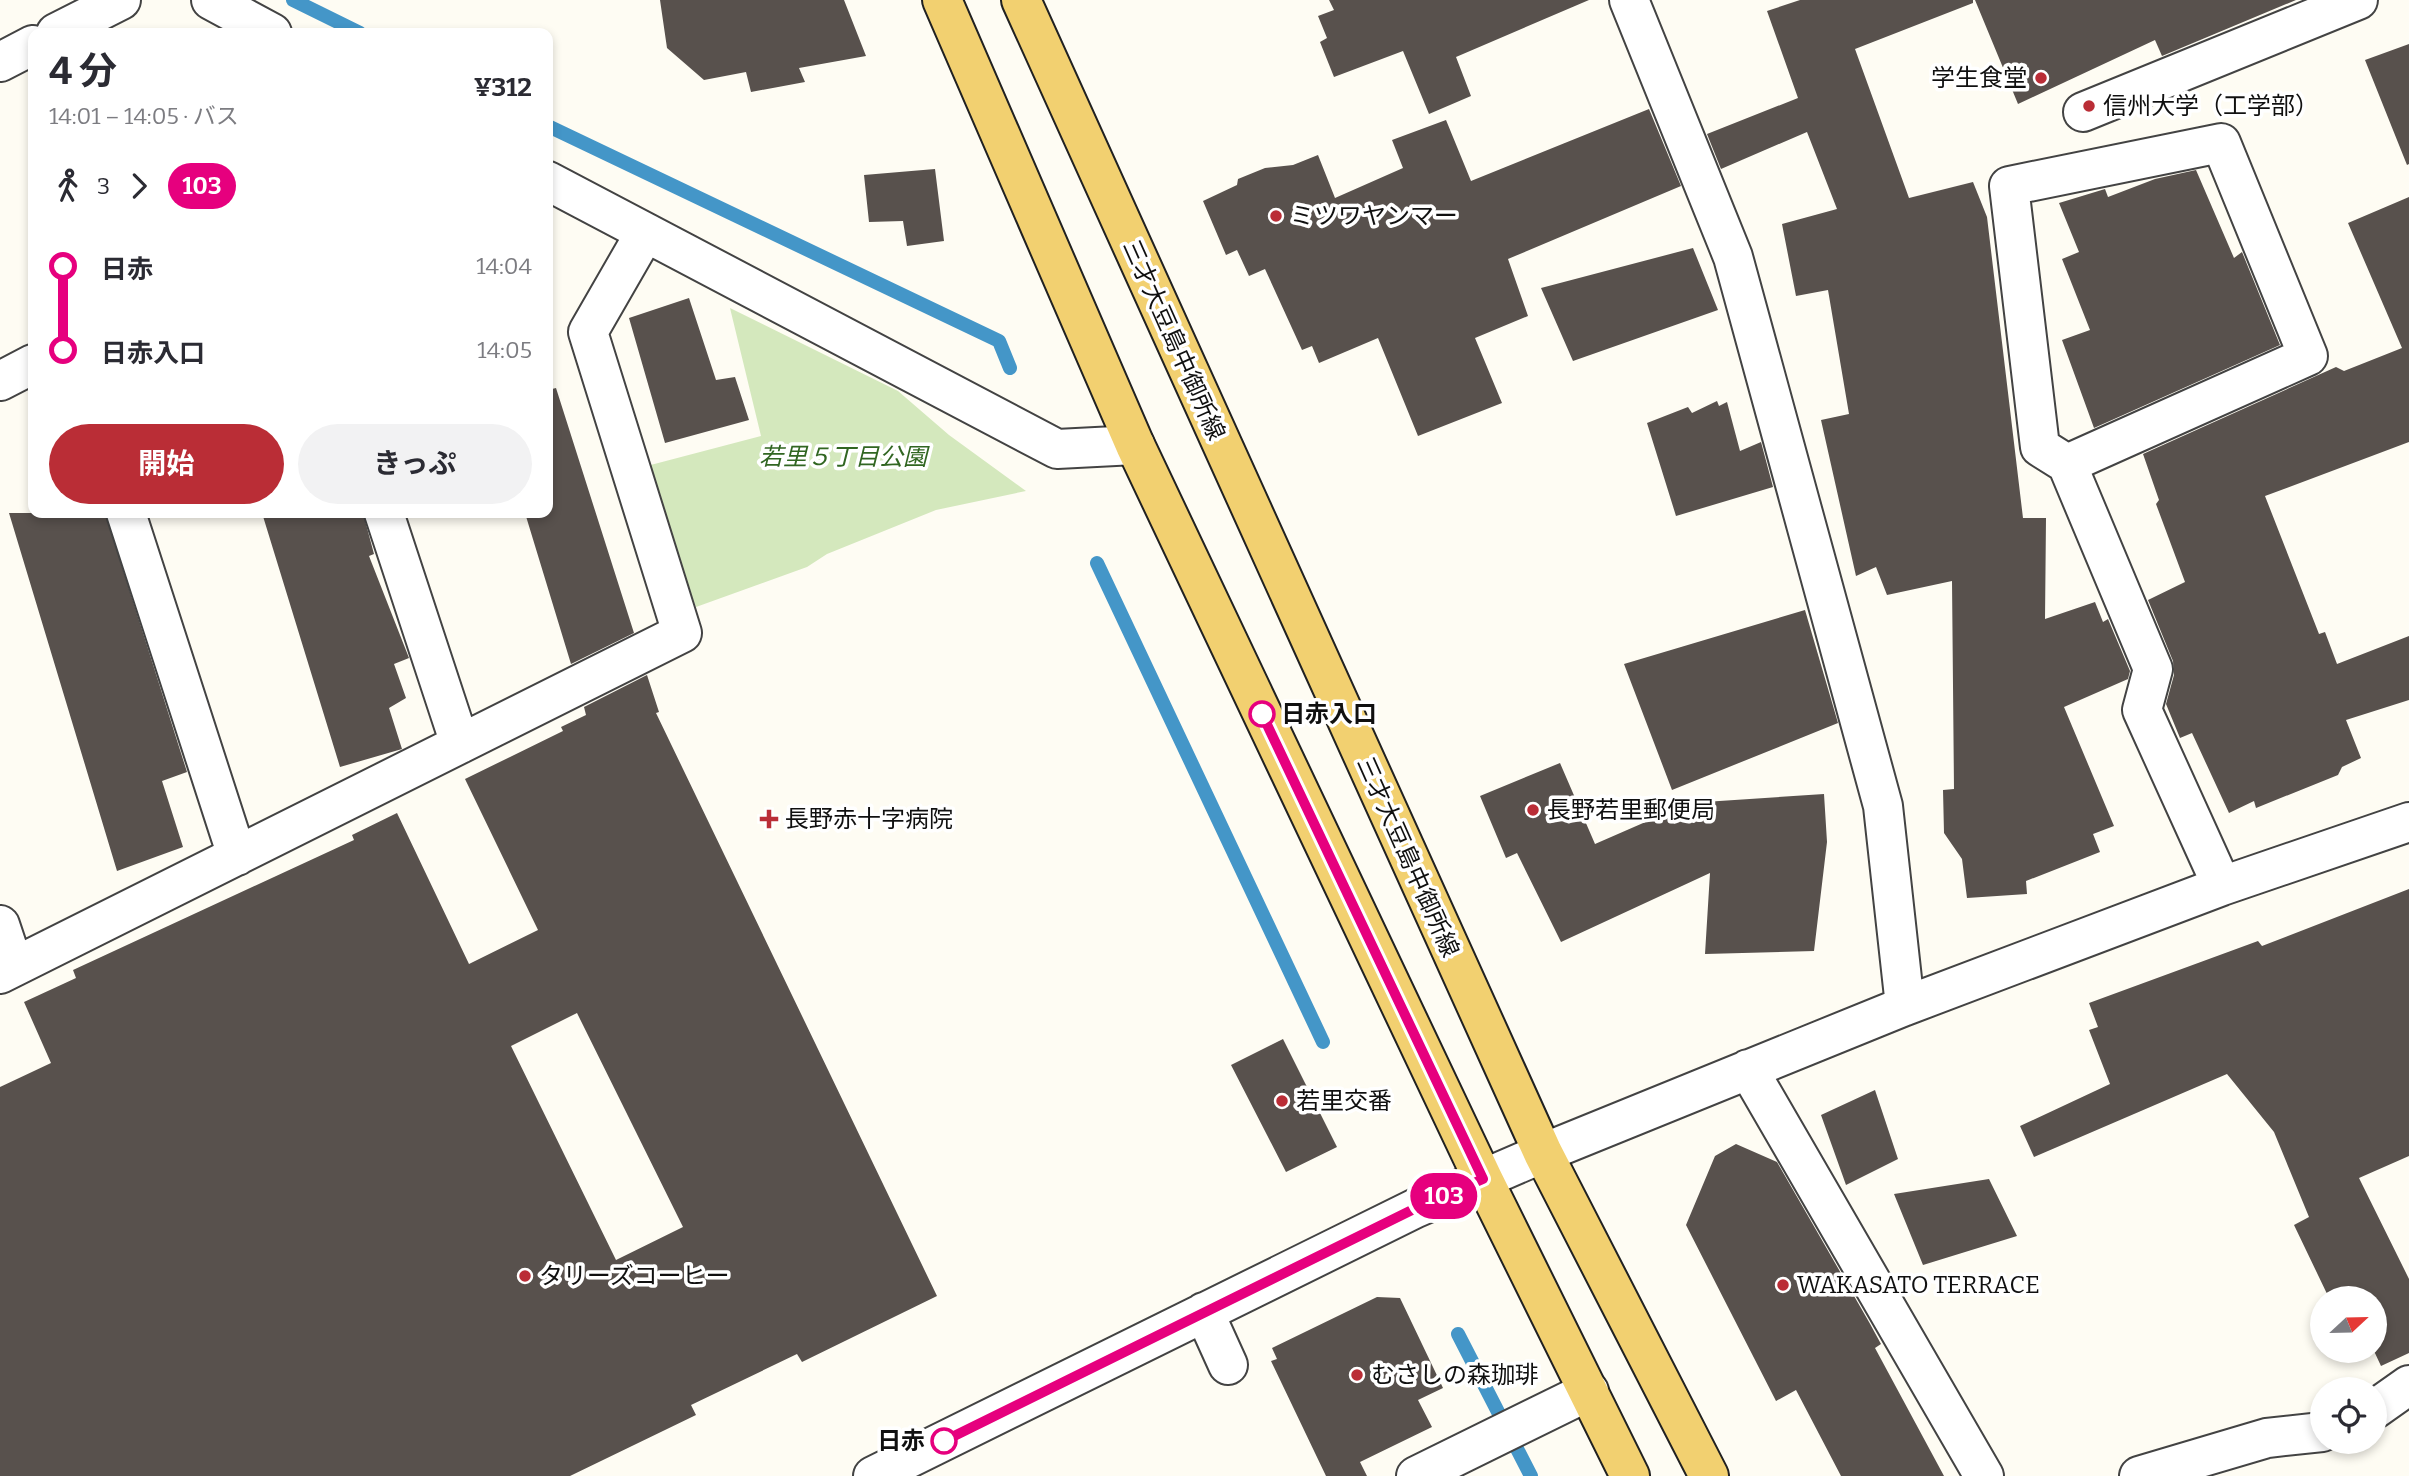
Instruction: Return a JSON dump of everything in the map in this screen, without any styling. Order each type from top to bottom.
[{"type":"main road","points":[[942,0],[1135,445],[1483,1179],[1630,1476]]},
{"type":"main road","name":"三才大豆島中御所線","points":[[1020,0],[1543,1153],[1709,1476]]},
{"type":"street","points":[[67,28],[121,0]]},
{"type":"street","points":[[211,0],[263,28]]},
{"type":"street","points":[[1629,0],[1733,257],[1741,284],[1883,806],[1905,1006]]},
{"type":"street","points":[[2083,112],[2358,0]]},
{"type":"street","points":[[0,62],[28,48]]},
{"type":"street","points":[[2067,464],[2308,356],[2221,143],[2009,186],[2040,447],[2067,464],[2153,669],[2142,710],[2222,886]]},
{"type":"street","points":[[553,184],[1057,449],[1135,445]]},
{"type":"street","points":[[0,925],[7,971],[682,633],[588,332],[645,233]]},
{"type":"street","points":[[0,381],[28,367]]},
{"type":"street","points":[[128,518],[237,856]]},
{"type":"street","points":[[386,518],[460,744]]},
{"type":"street","points":[[873,1476],[1416,1208],[1543,1153],[1905,1006],[2222,886],[2409,822]]},
{"type":"street","points":[[1748,1069],[1984,1476]]},
{"type":"street","points":[[1204,1312],[1228,1365]]},
{"type":"street","points":[[2387,1401],[2409,1385]]},
{"type":"street","points":[[1416,1476],[1589,1391]]},
{"type":"street","points":[[2139,1476],[2267,1438],[2310,1433]]},
{"type":"green space","name":"若里５丁目公園","points":[[730,308],[898,391],[949,435],[1026,491],[936,510],[827,554],[807,567],[696,607],[643,467],[761,436]]},
{"type":"building","points":[[660,0],[844,0],[866,56],[799,68],[805,82],[751,92],[746,72],[704,80],[667,48]]},
{"type":"building","points":[[1329,0],[1589,0],[1456,57],[1471,96],[1429,114],[1403,51],[1334,77],[1320,42],[1327,38],[1318,16],[1334,10]]},
{"type":"building","points":[[1800,0],[1973,0],[1973,3],[1855,49],[1909,198],[1973,182],[1987,217],[2023,518],[2046,518],[2045,619],[2095,602],[2103,622],[2108,619],[2130,671],[2128,679],[2064,707],[2114,826],[2093,834],[2100,852],[2026,881],[2027,894],[1967,898],[1962,859],[1944,833],[1943,790],[1954,789],[1952,581],[1887,595],[1876,567],[1856,576],[1821,420],[1849,414],[1828,290],[1796,296],[1782,224],[1837,209],[1807,132],[1721,169],[1707,134],[1798,98],[1767,11]]},
{"type":"building","name":"学生食堂","points":[[1975,0],[2296,0],[2162,56],[2155,40],[2018,104]]},
{"type":"building","points":[[2409,44],[2409,164],[2407,165],[2365,60]]},
{"type":"building","points":[[1649,109],[1681,186],[1508,259],[1528,316],[1475,338],[1502,403],[1418,436],[1378,338],[1319,363],[1312,346],[1302,350],[1265,269],[1249,276],[1237,250],[1226,255],[1203,201],[1237,185],[1238,179],[1265,168],[1293,165],[1318,155],[1335,198],[1403,168],[1392,140],[1446,120],[1471,181]]},
{"type":"building","points":[[935,169],[944,241],[907,246],[903,221],[869,222],[864,175]]},
{"type":"building","points":[[2196,170],[2234,258],[2242,252],[2280,345],[2094,428],[2062,340],[2090,330],[2062,259],[2079,252],[2059,203],[2105,189],[2108,197],[2155,179]]},
{"type":"building","points":[[2409,197],[2409,442],[2265,496],[2319,634],[2325,632],[2337,664],[2409,636],[2409,700],[2346,720],[2361,758],[2342,767],[2338,775],[2256,808],[2254,801],[2229,813],[2192,733],[2180,738],[2166,704],[2174,675],[2173,661],[2148,600],[2185,582],[2156,504],[2159,500],[2143,454],[2336,367],[2344,371],[2402,348],[2348,223]]},
{"type":"building","points":[[1693,248],[1718,310],[1573,361],[1541,288]]},
{"type":"building","points":[[689,298],[716,380],[735,377],[749,420],[665,443],[629,318]]},
{"type":"building","points":[[556,388],[634,633],[571,664],[527,518],[553,518],[553,389]]},
{"type":"building","points":[[1717,401],[1719,406],[1727,402],[1740,451],[1761,442],[1773,487],[1676,516],[1647,423],[1688,407],[1692,413]]},
{"type":"building","points":[[9,513],[28,513],[28,518],[107,518],[187,772],[162,781],[183,847],[117,871]]},
{"type":"building","points":[[264,518],[364,518],[374,554],[369,556],[409,658],[394,664],[406,698],[389,708],[402,749],[340,767]]},
{"type":"building","points":[[1805,610],[1838,723],[1672,790],[1624,664]]},
{"type":"building","points":[[647,675],[659,712],[656,713],[937,1296],[802,1362],[797,1354],[691,1405],[696,1415],[570,1476],[0,1476],[0,1087],[51,1063],[24,1002],[76,978],[73,970],[354,840],[352,835],[397,813],[469,964],[538,930],[465,779],[563,731],[561,727],[586,715],[584,707]],"holes":[[[577,1013],[683,1227],[616,1260],[511,1046]]]},
{"type":"building","points":[[1560,763],[1595,844],[1689,803],[1824,794],[1827,842],[1814,951],[1705,954],[1710,873],[1561,942],[1517,853],[1506,858],[1480,796]]},
{"type":"building","points":[[2409,889],[2409,1156],[2359,1178],[2409,1279],[2409,1353],[2381,1366],[2380,1363],[2387,1363],[2387,1286],[2323,1286],[2294,1225],[2309,1217],[2274,1132],[2227,1074],[2034,1157],[2020,1126],[2110,1084],[2089,1030],[2098,1027],[2089,1003],[2258,941],[2262,946]]},
{"type":"building","name":"若里交番","points":[[1283,1039],[1337,1147],[1286,1172],[1231,1065]]},
{"type":"building","points":[[1875,1090],[1898,1159],[1846,1185],[1821,1115]]},
{"type":"building","name":"WAKASATO TERRACE","points":[[1736,1144],[1777,1162],[1881,1344],[1875,1348],[1944,1476],[1841,1476],[1796,1390],[1776,1401],[1686,1225],[1715,1156]]},
{"type":"building","points":[[1989,1179],[2017,1236],[1923,1265],[1894,1194]]},
{"type":"building","name":"むさしの森珈琲","points":[[1377,1297],[1400,1298],[1443,1388],[1418,1400],[1432,1427],[1360,1462],[1367,1476],[1326,1476],[1271,1361],[1277,1359],[1272,1348]]},
{"type":"waterway","points":[[293,0],[350,28]]},
{"type":"waterway","points":[[553,128],[999,341],[1010,368]]},
{"type":"waterway","points":[[1097,563],[1323,1042]]},
{"type":"waterway","points":[[1458,1334],[1531,1476]]},
{"type":"bus line","name":"103","points":[[944,1441],[1416,1208],[1483,1179],[1262,714]]},
{"type":"place","name":"学生食堂","points":[[2041,78]]},
{"type":"place","name":"信州大学（工学部）","points":[[2089,106]]},
{"type":"place","name":"ミツワヤンマー","points":[[1276,216]]},
{"type":"place","name":"日赤入口","points":[[1262,714]]},
{"type":"place","name":"長野若里郵便局","points":[[1533,810]]},
{"type":"place","name":"長野赤十字病院","points":[[769,819]]},
{"type":"place","name":"若里交番","points":[[1282,1101]]},
{"type":"place","name":"タリーズコーヒー","points":[[525,1276]]},
{"type":"place","name":"WAKASATO TERRACE","points":[[1783,1285]]},
{"type":"place","name":"むさしの森珈琲","points":[[1357,1375]]},
{"type":"place","name":"日赤","points":[[944,1441]]}]
